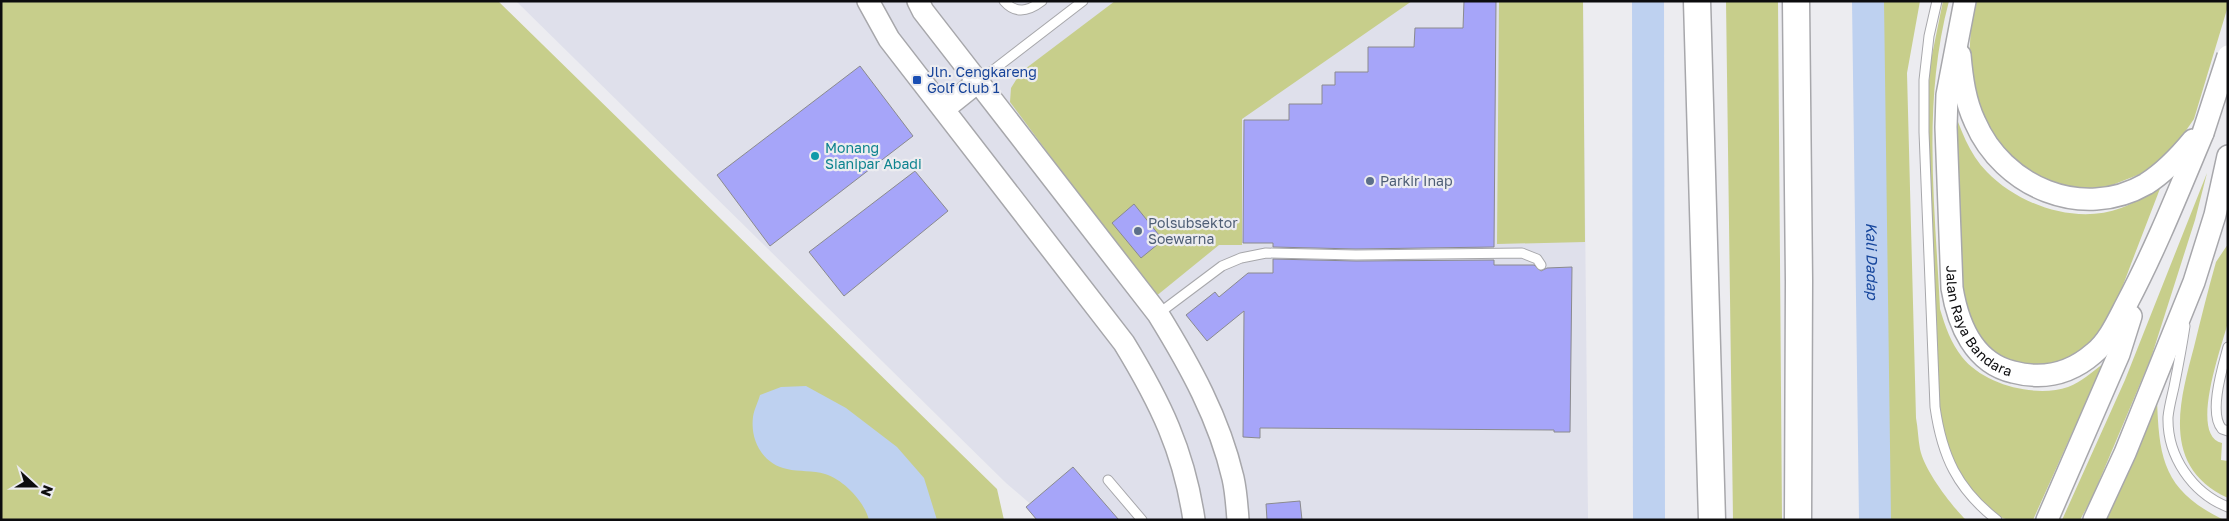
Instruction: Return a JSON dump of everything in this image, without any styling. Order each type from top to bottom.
[{"type":"main road","points":[[1697,1],[1712,520]]},
{"type":"main road","points":[[1796,1],[1800,281],[1798,520]]},
{"type":"street","points":[[868,1],[889,39],[1124,343],[1149,383],[1167,420],[1189,484],[1194,520]]},
{"type":"street","points":[[918,1],[1158,314],[1190,366],[1208,403],[1233,479],[1238,520]]},
{"type":"street","name":"Jalan Raya Bandara","points":[[1965,1],[1947,95],[1946,126],[1950,268],[1956,310],[1963,329],[1972,345],[1995,365],[2008,371],[2038,377],[2067,371],[2096,352],[2109,336],[2149,261],[2203,133],[2228,56]]},
{"type":"street","points":[[1958,33],[1963,80],[1968,104],[1975,123],[1999,160],[2029,184],[2047,192],[2082,200],[2115,196],[2131,191],[2145,184],[2174,162],[2196,137],[2207,116],[2228,65]]},
{"type":"street","points":[[944,109],[979,81]]},
{"type":"street","points":[[2094,520],[2125,453],[2222,213],[2228,156]]},
{"type":"street","points":[[2047,520],[2118,354],[2149,261]]},
{"type":"lane","points":[[1004,1],[1014,9],[1024,11],[1034,8],[1042,1]]},
{"type":"lane","points":[[979,81],[1083,1]]},
{"type":"lane","points":[[1937,1],[1929,36],[1924,97],[1935,407],[1939,434],[1953,471],[1982,508],[1997,520]]},
{"type":"lane","points":[[1158,314],[1222,266],[1241,258],[1266,253],[1356,255],[1522,253],[1537,258],[1541,265]]},
{"type":"lane","points":[[2194,282],[2168,416],[2169,432],[2173,449],[2188,479],[2200,490],[2228,507]]},
{"type":"lane","points":[[2228,347],[2218,385],[2217,420],[2222,430],[2228,431]]},
{"type":"lane","points":[[1108,480],[1142,520]]},
{"type":"shaded area","points":[[516,1],[1583,1],[1588,520],[1049,520],[1006,483]]},
{"type":"green space","points":[[1,1],[498,1],[997,489],[1004,520],[1,520]]},
{"type":"green space","points":[[1115,1],[1412,1],[1242,119],[1242,245],[1219,245],[1155,297],[1010,102],[1011,88],[1021,72]]},
{"type":"green space","points":[[1499,1],[1583,1],[1585,242],[1497,244]]},
{"type":"green space","points":[[1726,1],[1778,1],[1782,520],[1733,520]]},
{"type":"green space","points":[[1872,1],[1920,1],[1907,73],[1916,418],[1920,449],[1927,467],[1953,506],[1966,520],[1879,520]]},
{"type":"green space","points":[[1943,1],[1949,1],[1936,77],[1932,154],[1940,309],[1949,334],[1962,357],[1983,375],[2011,387],[2026,390],[2055,390],[2068,387],[2082,380],[2103,364],[2033,520],[2006,519],[1995,513],[1978,498],[1960,475],[1954,462],[1937,407],[1927,104],[1931,60]]},
{"type":"green space","points":[[1975,1],[2228,1],[2228,6],[2194,119],[2178,142],[2148,171],[2107,187],[2073,189],[2046,182],[2018,167],[1993,138],[1977,112],[1969,63],[1971,24]]},
{"type":"green space","points":[[1952,105],[1966,140],[1975,157],[1987,172],[2015,194],[2049,209],[2067,213],[2104,213],[2131,204],[2161,186],[2106,323],[2095,339],[2081,353],[2064,362],[2044,366],[2020,363],[2007,359],[1996,353],[1987,344],[1968,313],[1961,288]]},
{"type":"green space","points":[[2207,173],[2195,220],[2151,358],[2092,498],[2080,520],[2062,520],[2125,380]]},
{"type":"green space","points":[[2228,244],[2228,322],[2210,388],[2208,424],[2212,437],[2222,443],[2221,460],[2228,461],[2228,498],[2207,485],[2192,469],[2184,451],[2180,432],[2180,411],[2188,368],[2216,262]]},
{"type":"green space","points":[[2157,399],[2160,440],[2169,472],[2188,497],[2224,520],[2104,520]]},
{"type":"water","points":[[806,386],[846,408],[897,447],[924,478],[937,520],[869,520],[858,499],[839,481],[820,473],[792,470],[779,466],[765,457],[756,443],[753,426],[754,414],[760,395],[781,387]]},
{"type":"building","points":[[1464,1],[1496,1],[1494,247],[1356,249],[1273,247],[1273,243],[1243,243],[1244,120],[1289,120],[1289,104],[1322,104],[1322,85],[1335,85],[1335,72],[1368,72],[1368,47],[1414,47],[1415,28],[1463,28]]},
{"type":"building","name":"Monang Sianipar Abadi","points":[[860,66],[913,136],[770,246],[717,175]]},
{"type":"building","points":[[915,171],[948,211],[844,296],[809,252]]},
{"type":"building","name":"Polsubsektor Soewarna","points":[[1134,204],[1163,240],[1141,258],[1112,223]]},
{"type":"building","points":[[1273,259],[1356,261],[1494,260],[1494,265],[1534,265],[1541,271],[1547,268],[1572,267],[1570,432],[1554,432],[1554,430],[1260,428],[1260,438],[1243,437],[1244,311],[1207,341],[1186,315],[1215,292],[1219,297],[1248,273],[1273,273]]},
{"type":"building","points":[[1073,467],[1119,520],[1037,520],[1026,507]]},
{"type":"building","points":[[1300,501],[1302,520],[1267,520],[1266,504]]},
{"type":"waterway","name":"Kali Dadap","points":[[1648,1],[1649,520]]},
{"type":"waterway","name":"Kali Dadap","points":[[1868,1],[1875,520]]},
{"type":"place","name":"Jln. Cengkareng Golf Club 1","points":[[917,80]]},
{"type":"place","name":"Monang Sianipar Abadi","points":[[815,156]]},
{"type":"place","name":"Parkir Inap","points":[[1370,181]]},
{"type":"place","name":"Polsubsektor Soewarna","points":[[1138,231]]}]
